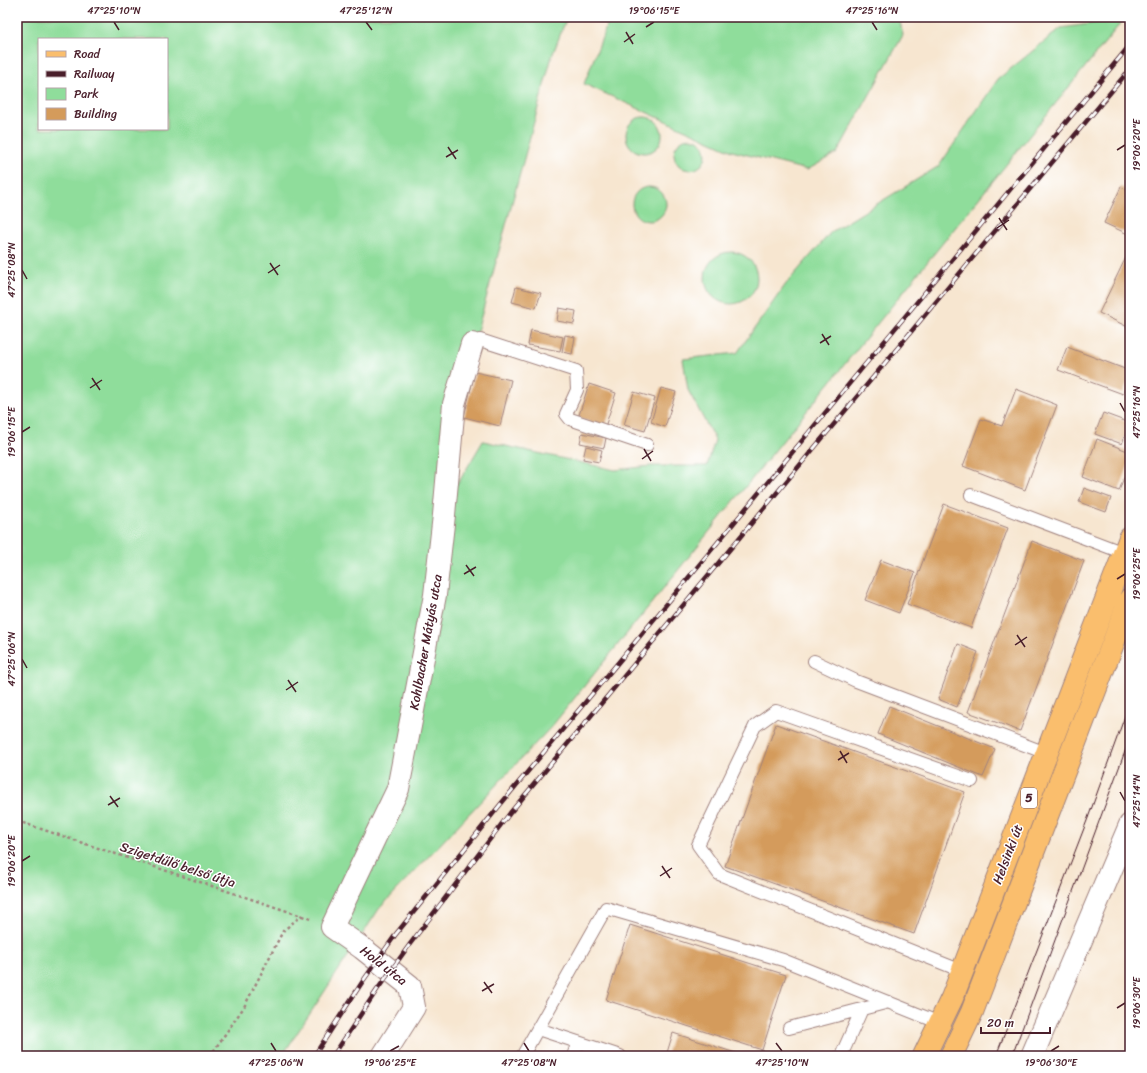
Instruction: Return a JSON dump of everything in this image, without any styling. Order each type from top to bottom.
[{"type":"main road","name":"Helsinki út","points":[[924,1056],[952,998],[1127,546]]},
{"type":"main road","name":"Helsinki út","points":[[951,1056],[972,1012],[1130,599]]},
{"type":"street","name":"Kohlbacher Mátyás utca","points":[[332,927],[398,789],[435,595],[454,404],[472,344]]},
{"type":"street","points":[[1032,1056],[1130,825]]},
{"type":"street","name":"Hold utca","points":[[332,927],[362,948],[410,986],[414,1007],[383,1056]]},
{"type":"lane","points":[[472,344],[480,340],[576,371],[577,390],[566,414],[570,419],[647,445]]},
{"type":"lane","points":[[971,495],[1127,546]]},
{"type":"lane","points":[[814,661],[856,681],[1046,753]]},
{"type":"lane","points":[[962,971],[719,874],[698,845],[755,726],[776,712],[972,781]]},
{"type":"lane","points":[[524,1053],[606,908],[783,960],[940,1023]]},
{"type":"lane","points":[[789,1028],[889,1002]]},
{"type":"lane","points":[[841,1056],[862,1009]]},
{"type":"lane","points":[[538,1029],[620,1056]]},
{"type":"lane","points":[[573,1056],[578,1042]]},
{"type":"path","name":"Szigetdűlő belső útja","points":[[17,821],[302,915],[332,927]]},
{"type":"path","points":[[210,1056],[244,1007],[283,931],[302,915]]},
{"type":"green space","points":[[17,17],[567,17],[552,56],[463,383],[457,485],[483,441],[615,470],[651,466],[707,466],[715,440],[688,390],[683,359],[737,353],[786,284],[831,232],[939,166],[998,79],[1061,28],[1124,19],[552,726],[379,909],[282,1056],[17,1056]]},
{"type":"green space","points":[[610,17],[899,17],[903,35],[837,153],[807,170],[732,151],[584,84]]},
{"type":"green space","points":[[648,117],[657,122],[661,128],[661,142],[657,148],[648,153],[640,153],[631,148],[627,142],[626,131],[631,122],[637,118]]},
{"type":"green space","points":[[690,138],[699,141],[703,145],[706,154],[703,163],[699,167],[690,170],[681,167],[677,163],[674,154],[677,145],[681,141]]},
{"type":"green space","points":[[652,187],[661,192],[665,197],[665,211],[661,216],[656,220],[646,221],[642,220],[633,211],[632,201],[633,197],[642,188]]},
{"type":"green space","points":[[731,252],[741,254],[749,260],[755,268],[757,278],[755,288],[749,296],[741,302],[731,304],[721,302],[713,296],[707,288],[705,278],[707,268],[713,260],[721,254]]},
{"type":"building","points":[[1121,187],[1130,191],[1130,235],[1104,223]]},
{"type":"building","points":[[1130,249],[1130,328],[1099,313]]},
{"type":"building","points":[[516,287],[541,293],[536,308],[512,302]]},
{"type":"building","points":[[559,308],[576,311],[574,324],[557,321]]},
{"type":"building","points":[[531,330],[563,337],[560,351],[528,345]]},
{"type":"building","points":[[565,335],[575,337],[572,354],[562,352]]},
{"type":"building","points":[[1067,347],[1130,371],[1130,376],[1123,394],[1058,370]]},
{"type":"building","points":[[475,372],[511,380],[500,426],[464,417]]},
{"type":"building","points":[[589,384],[616,393],[605,427],[578,418]]},
{"type":"building","points":[[661,388],[676,392],[665,427],[651,422]]},
{"type":"building","points":[[1016,389],[1057,405],[1025,490],[963,466],[981,419],[1002,426]]},
{"type":"building","points":[[634,392],[655,398],[645,431],[624,425]]},
{"type":"building","points":[[1103,413],[1130,423],[1122,444],[1095,434]]},
{"type":"building","points":[[582,433],[606,438],[604,448],[580,443]]},
{"type":"building","points":[[1097,439],[1130,452],[1130,461],[1119,491],[1083,477]]},
{"type":"building","points":[[586,446],[602,450],[599,462],[583,459]]},
{"type":"building","points":[[1084,488],[1111,498],[1106,512],[1079,502]]},
{"type":"building","points":[[944,504],[1008,528],[971,628],[907,604]]},
{"type":"building","points":[[1032,541],[1084,561],[1020,731],[968,712]]},
{"type":"building","points":[[881,560],[915,573],[899,613],[865,600]]},
{"type":"building","points":[[958,644],[978,652],[957,707],[938,699]]},
{"type":"building","points":[[889,706],[995,749],[983,777],[878,734]]},
{"type":"building","points":[[776,724],[965,792],[914,934],[725,866]]},
{"type":"building","points":[[630,925],[786,975],[762,1050],[606,1000]]},
{"type":"building","points":[[673,1033],[745,1056],[666,1056]]},
{"type":"tram line","points":[[996,1056],[1088,818],[1130,702]]},
{"type":"tram line","points":[[1012,1056],[1130,738]]},
{"type":"railway","points":[[314,1056],[396,934],[500,805],[1130,45]]},
{"type":"railway","points":[[333,1056],[410,944],[510,813],[1130,69]]}]
